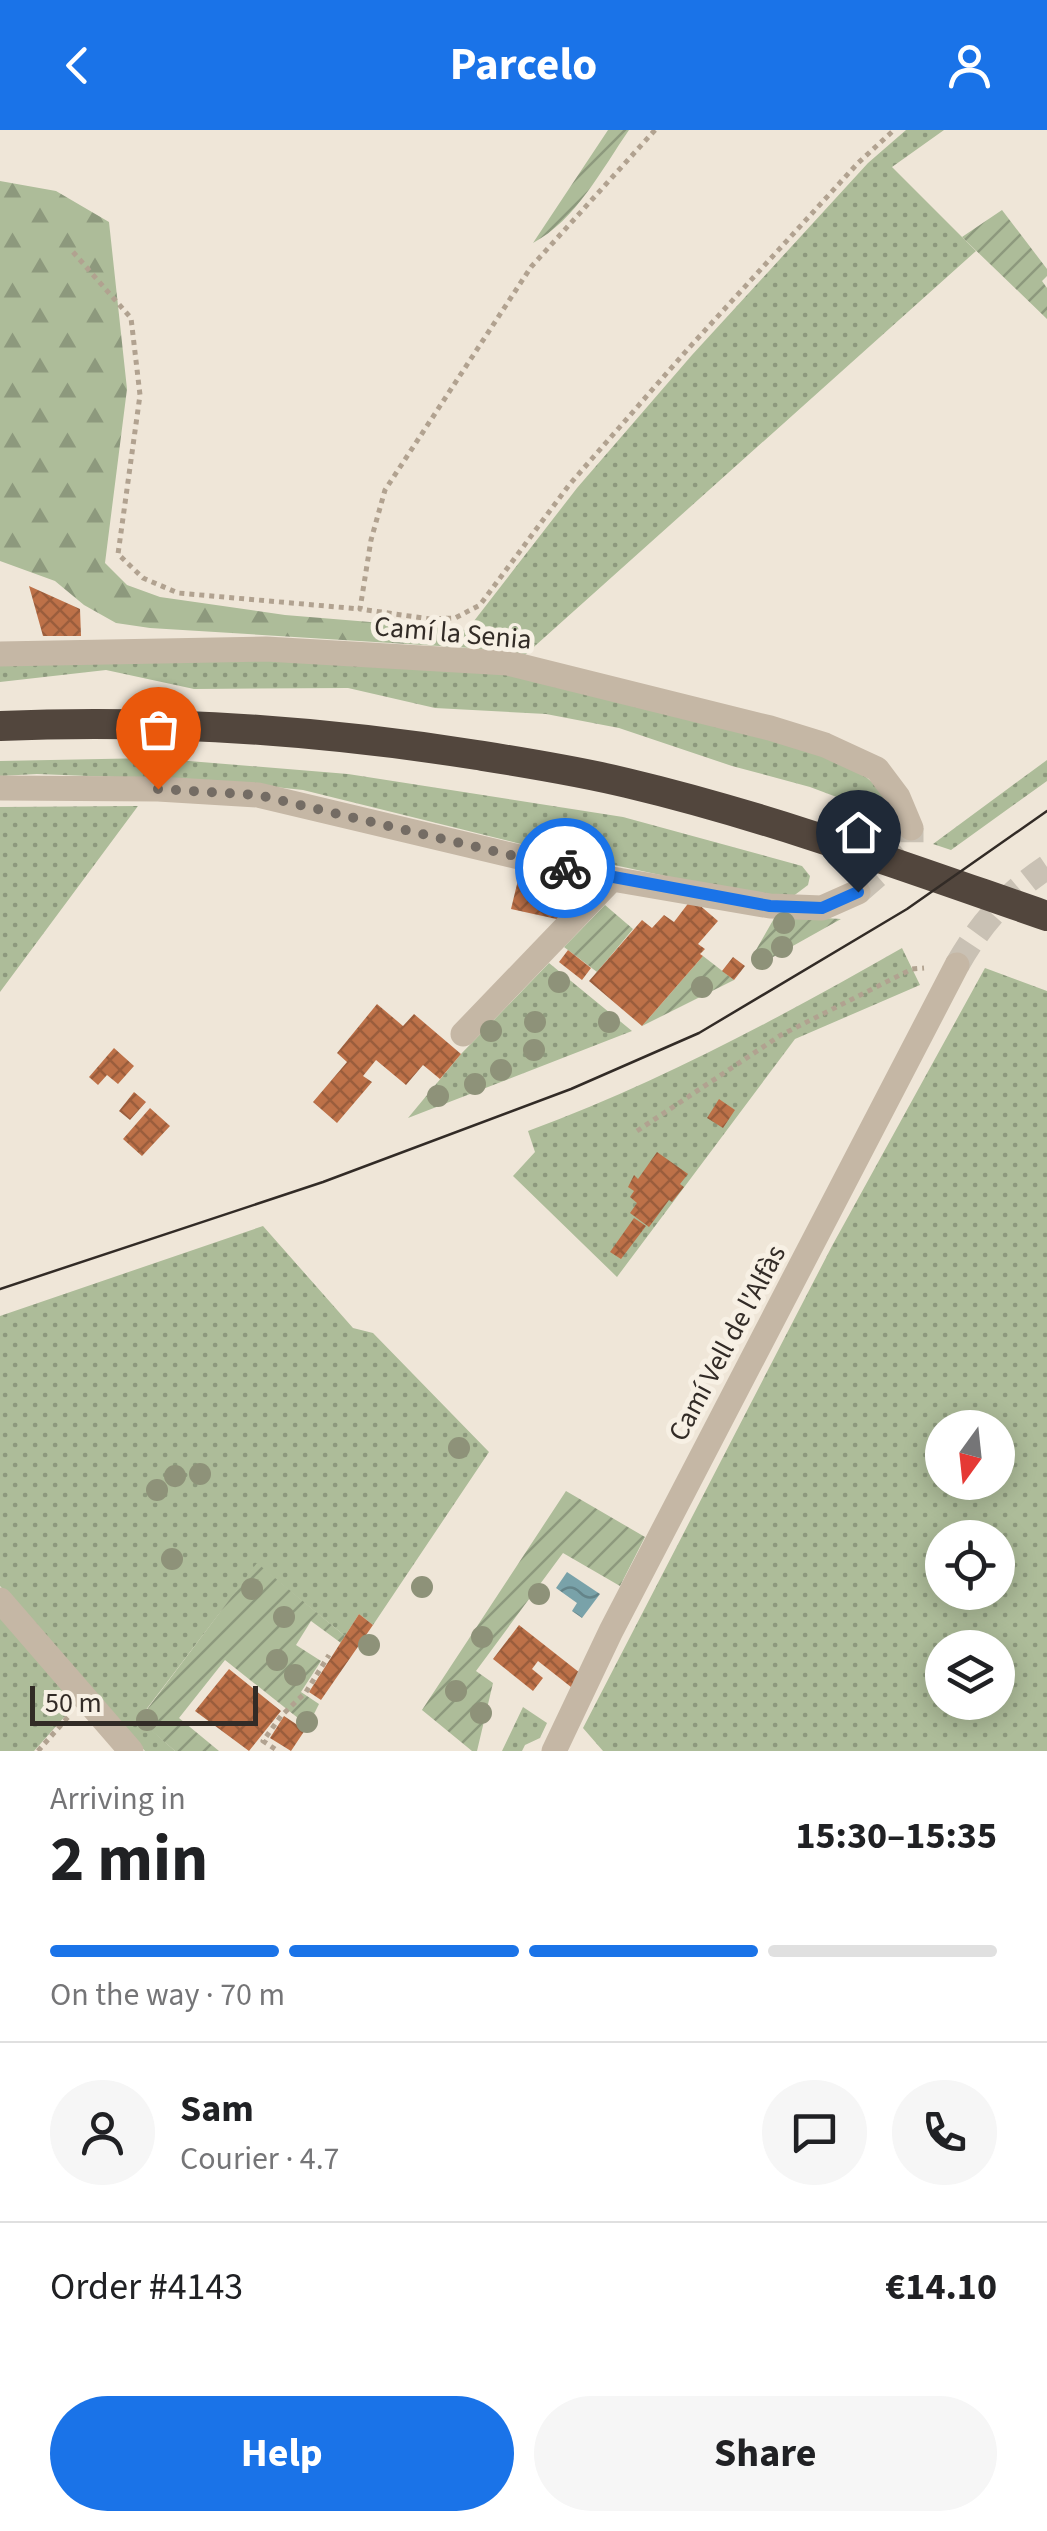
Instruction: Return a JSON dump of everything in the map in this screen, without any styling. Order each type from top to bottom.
[{"type":"highway","points":[[0,726],[278,729],[397,742],[623,782],[815,836],[1047,916]]},
{"type":"street","name":"Camí la Senia","points":[[0,654],[266,649],[508,664],[825,744],[876,769],[898,797],[912,828]]},
{"type":"street","points":[[0,788],[158,789],[258,795],[612,879],[770,906],[822,908],[858,892]]},
{"type":"street","points":[[462,1034],[612,879]]},
{"type":"street","name":"Camí Vell de l'Alfàs","points":[[554,1751],[611,1631],[957,965]]},
{"type":"street","points":[[0,1600],[131,1751]]},
{"type":"path","points":[[360,609],[385,490],[531,267],[655,130]]},
{"type":"path","points":[[73,252],[132,318],[140,396],[118,554],[142,578],[178,593],[430,619],[455,618],[480,605],[569,485],[858,163],[894,130]]},
{"type":"path","points":[[637,1130],[798,1027],[912,968],[957,965]]},
{"type":"path","points":[[276,1749],[263,1742],[281,1716],[306,1692],[330,1655]]},
{"type":"path","points":[[38,1751],[70,1715]]},
{"type":"green space","points":[[608,130],[629,130],[575,207],[533,243]]},
{"type":"green space","points":[[906,130],[944,130],[892,167],[976,251],[536,645],[467,630],[577,488],[692,355],[868,163]]},
{"type":"green space","points":[[0,181],[56,191],[109,222],[127,389],[105,563],[127,585],[160,597],[285,615],[467,630],[536,645],[525,655],[116,623],[84,605],[55,581],[0,561]]},
{"type":"green space","points":[[1002,210],[1047,269],[1042,281],[1047,288],[1047,319],[962,237]]},
{"type":"green space","points":[[279,658],[512,675],[743,727],[854,767],[879,788],[898,829],[862,818],[850,802],[810,787],[619,728],[546,714],[435,708],[348,688],[194,689],[106,670],[0,682],[0,664]]},
{"type":"green space","points":[[152,758],[348,774],[623,817],[802,866],[810,876],[808,885],[792,897],[730,890],[549,851],[303,790],[219,781],[0,776],[0,761]]},
{"type":"green space","points":[[1047,760],[1047,781],[951,850],[933,844]]},
{"type":"green space","points":[[138,806],[0,992],[0,807]]},
{"type":"green space","points":[[605,905],[633,929],[597,972],[564,947]]},
{"type":"green space","points":[[776,915],[841,919],[759,965],[752,957]]},
{"type":"green space","points":[[902,948],[920,985],[795,1039],[617,1277],[513,1176],[535,1152],[528,1131],[625,1092],[719,1047]]},
{"type":"green space","points":[[703,956],[734,980],[642,1026]]},
{"type":"green space","points":[[549,963],[632,1031],[408,1118],[461,1054]]},
{"type":"green space","points":[[985,968],[1047,991],[1047,1751],[603,1751],[583,1728],[832,1246]]},
{"type":"green space","points":[[263,1226],[353,1328],[373,1333],[489,1452],[373,1625],[359,1614],[345,1636],[257,1564],[139,1719],[175,1751],[145,1751],[0,1586],[0,1316]]},
{"type":"green space","points":[[566,1491],[645,1537],[620,1586],[563,1553],[476,1671],[493,1683],[477,1751],[472,1751],[422,1710]]},
{"type":"green space","points":[[257,1563],[345,1636],[341,1643],[311,1621],[296,1645],[321,1661],[301,1692],[319,1704],[308,1726],[225,1660],[179,1718],[219,1751],[175,1751],[139,1720]]},
{"type":"green space","points":[[0,1611],[76,1704],[34,1751],[0,1751]]},
{"type":"green space","points":[[523,1707],[547,1723],[540,1738],[525,1745],[522,1751],[502,1751]]},
{"type":"water","points":[[567,1572],[600,1594],[582,1618],[572,1611],[577,1603],[556,1588]]},
{"type":"building","points":[[29,586],[80,609],[81,636],[43,636]]},
{"type":"building","points":[[518,880],[568,891],[561,920],[511,909]]},
{"type":"building","points":[[690,901],[718,921],[698,944],[705,949],[700,954],[703,956],[642,1026],[589,981],[642,920],[652,928],[664,915],[674,922]]},
{"type":"building","points":[[568,950],[591,968],[582,980],[559,962]]},
{"type":"building","points":[[733,957],[745,966],[734,980],[722,971]]},
{"type":"building","points":[[377,1004],[403,1026],[414,1014],[461,1054],[440,1079],[423,1065],[406,1085],[376,1060],[363,1076],[372,1082],[337,1123],[313,1102],[347,1062],[337,1053]]},
{"type":"building","points":[[114,1048],[134,1066],[118,1084],[107,1075],[98,1085],[89,1077]]},
{"type":"building","points":[[134,1092],[146,1102],[130,1120],[119,1111]]},
{"type":"building","points":[[719,1099],[735,1110],[723,1128],[707,1118]]},
{"type":"building","points":[[150,1108],[170,1126],[142,1156],[123,1139]]},
{"type":"building","points":[[657,1152],[688,1174],[680,1184],[684,1187],[649,1227],[630,1213],[637,1203],[630,1197],[634,1191],[628,1187],[634,1175],[638,1179]]},
{"type":"building","points":[[634,1218],[646,1226],[621,1259],[610,1252]]},
{"type":"building","points":[[359,1614],[373,1625],[321,1700],[309,1692]]},
{"type":"building","points":[[519,1625],[580,1673],[571,1687],[538,1661],[532,1669],[543,1678],[533,1691],[493,1659]]},
{"type":"building","points":[[229,1669],[281,1711],[249,1751],[195,1711]]},
{"type":"building","points":[[284,1716],[305,1730],[291,1751],[270,1738]]},
{"type":"tunnel","points":[[858,892],[911,846],[911,828]]},
{"type":"tunnel","points":[[957,965],[996,910],[1047,867]]},
{"type":"tram line","points":[[0,1289],[323,1182],[571,1089],[699,1033],[907,909],[1047,811]]},
{"type":"way so far","points":[[158,789],[258,795],[565,868]]},
{"type":"route","points":[[565,868],[770,906],[822,908],[858,892]]}]
